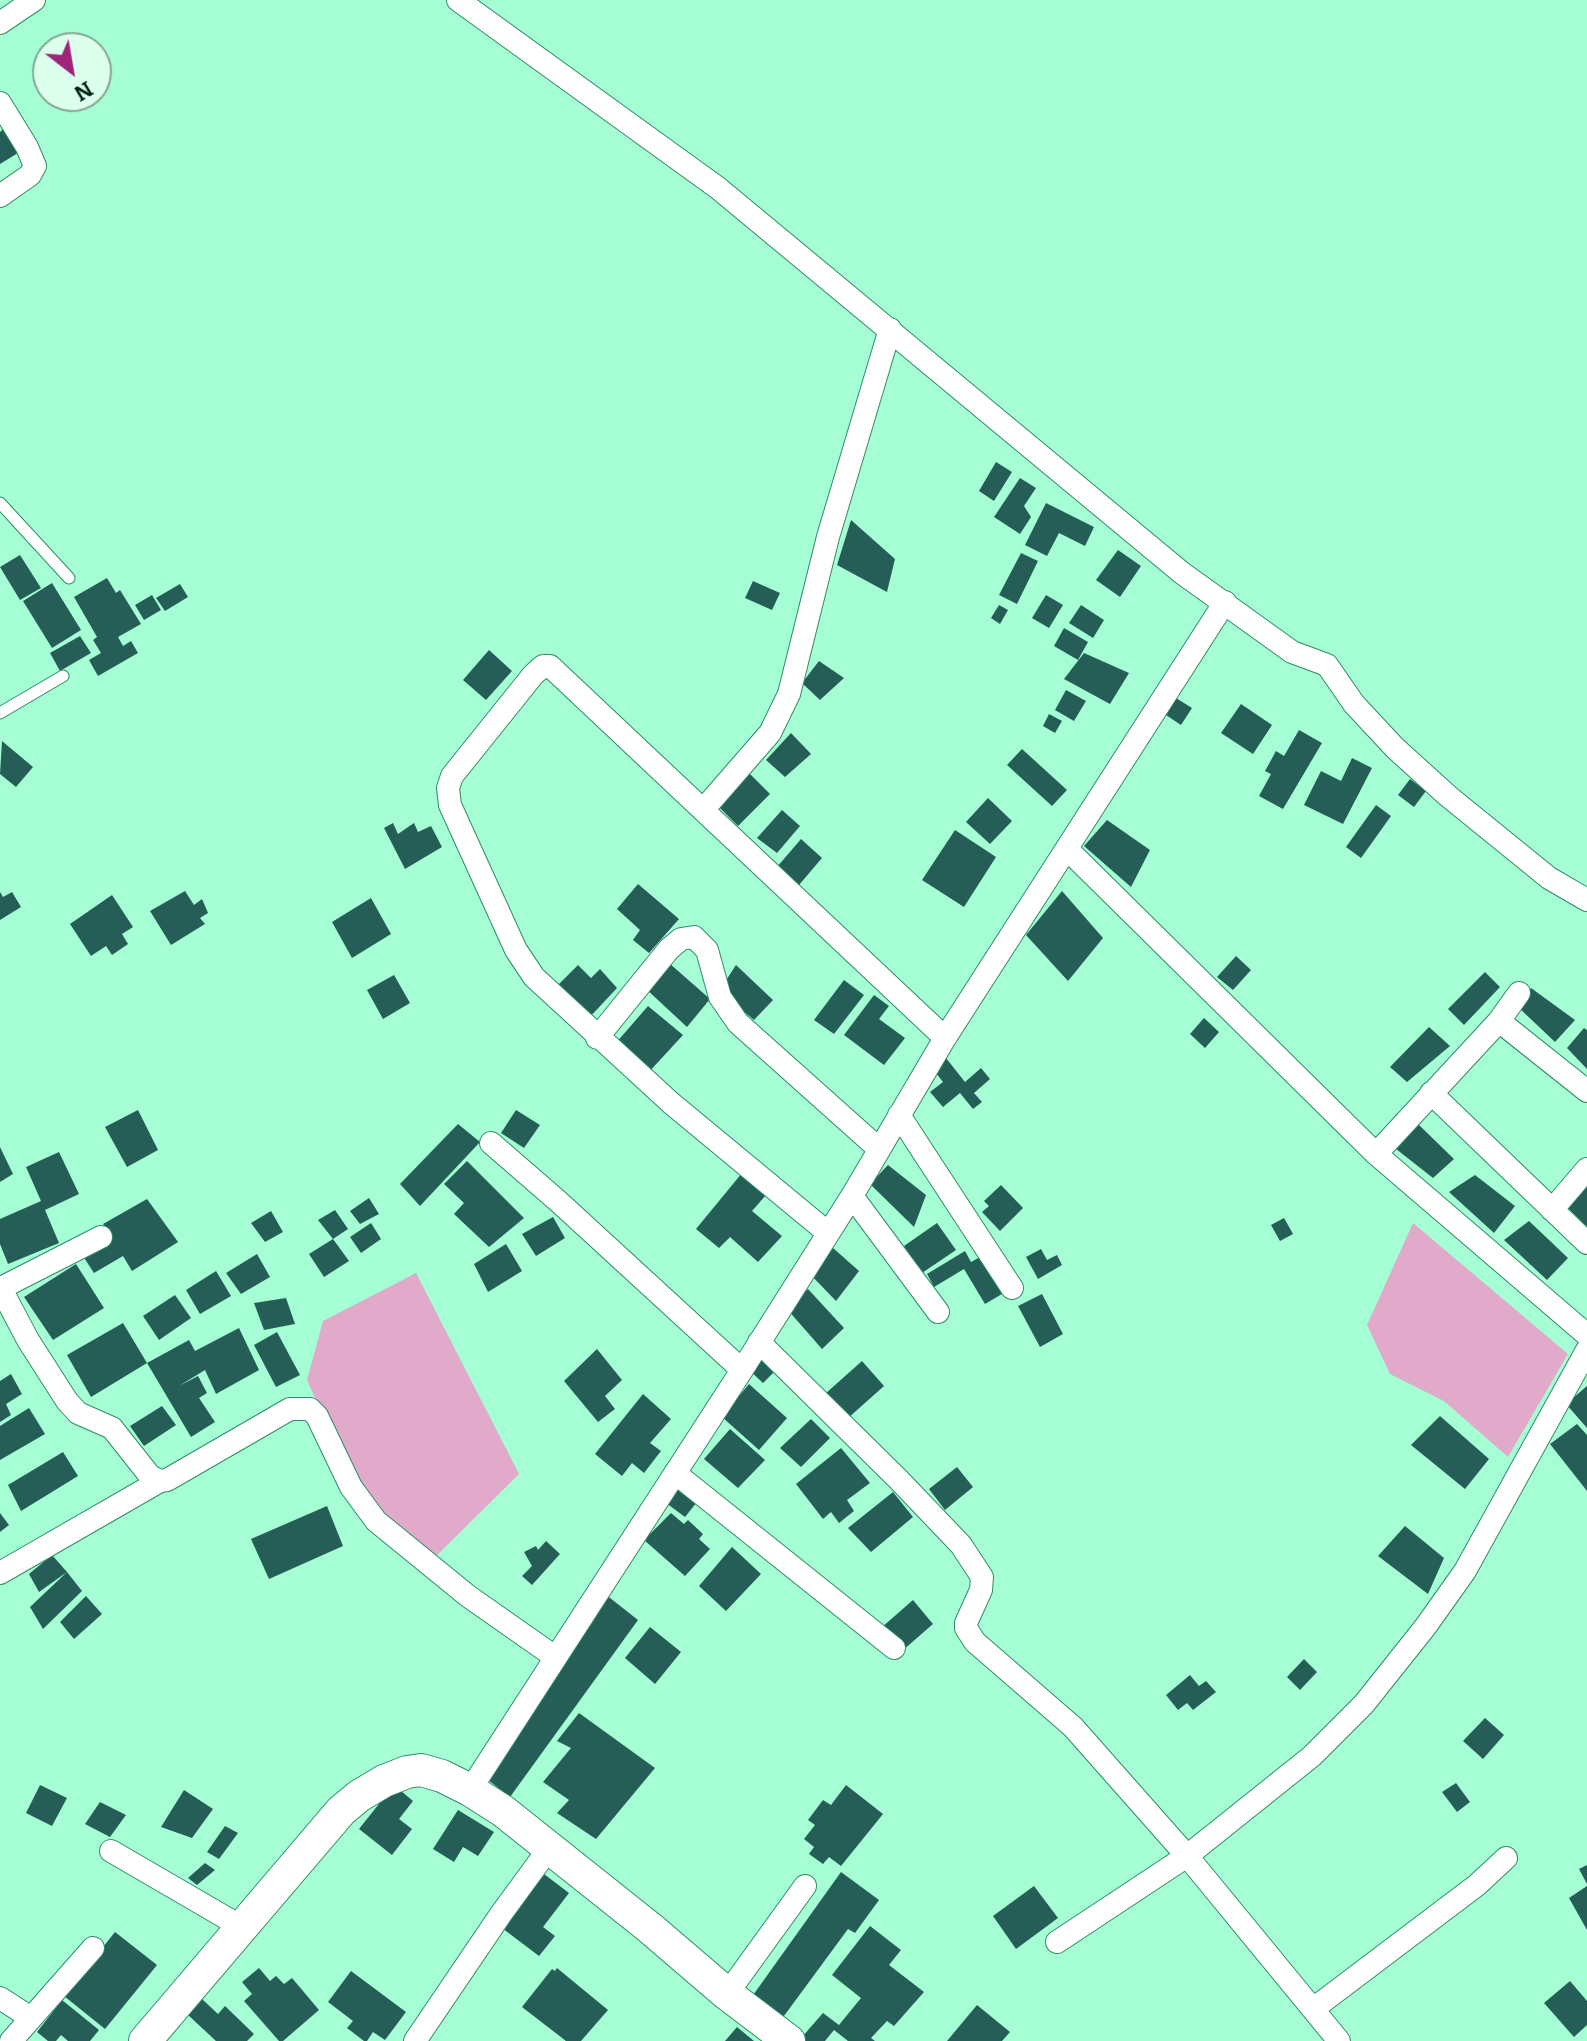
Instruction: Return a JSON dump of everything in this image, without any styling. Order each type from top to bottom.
[{"type":"street","points":[[0,23],[34,0]]},
{"type":"street","points":[[458,0],[718,188],[1182,573],[1292,652],[1327,665],[1354,704],[1395,748],[1448,796],[1549,878],[1587,900]]},
{"type":"street","points":[[0,103],[35,166],[30,175],[0,196]]},
{"type":"street","points":[[703,810],[770,733],[789,694],[828,537],[890,329]]},
{"type":"street","points":[[470,1790],[742,1370],[852,1196],[945,1038],[1225,602]]},
{"type":"street","points":[[828,1233],[671,1103],[534,977],[516,950],[450,805],[448,788],[452,776],[533,675],[546,665],[562,675],[945,1038]]},
{"type":"street","points":[[1067,849],[1376,1154],[1587,1335]]},
{"type":"street","points":[[597,1038],[669,949],[681,939],[694,937],[707,950],[720,997],[738,1023],[879,1149]]},
{"type":"street","points":[[1376,1154],[1499,1021],[1519,993]]},
{"type":"street","points":[[1499,1021],[1587,1091]]},
{"type":"street","points":[[1431,1093],[1587,1243]]},
{"type":"street","points":[[899,1115],[1012,1288]]},
{"type":"street","points":[[491,1143],[742,1370]]},
{"type":"street","points":[[1552,1210],[1587,1169]]},
{"type":"street","points":[[852,1196],[938,1312]]},
{"type":"street","points":[[101,1237],[0,1288],[28,1340],[67,1401],[78,1413],[112,1428],[146,1472],[160,1481]]},
{"type":"street","points":[[759,1342],[961,1545],[982,1577],[981,1590],[966,1623],[975,1642],[1073,1727],[1187,1856],[1339,2041]]},
{"type":"street","points":[[1057,1942],[1187,1856],[1312,1756],[1364,1704],[1465,1571],[1587,1350]]},
{"type":"street","points":[[0,1573],[290,1409],[310,1409],[317,1416],[351,1487],[376,1521],[468,1596],[555,1657]]},
{"type":"street","points":[[675,1473],[894,1648]]},
{"type":"street","points":[[145,2041],[321,1831],[359,1796],[384,1781],[421,1770],[470,1790],[550,1847],[727,1994],[789,2041]]},
{"type":"street","points":[[415,2041],[550,1847]]},
{"type":"street","points":[[111,1851],[240,1926]]},
{"type":"street","points":[[1313,2009],[1477,1885],[1506,1858]]},
{"type":"street","points":[[727,1994],[805,1886]]},
{"type":"street","points":[[11,2041],[93,1948]]},
{"type":"street","points":[[0,1998],[31,2018]]},
{"type":"lane","points":[[0,503],[69,578]]},
{"type":"lane","points":[[0,713],[63,676]]},
{"type":"shaded area","points":[[1413,1223],[1568,1354],[1508,1457],[1444,1401],[1390,1374],[1367,1325]]},
{"type":"shaded area","points":[[416,1273],[519,1474],[431,1561],[379,1511],[344,1463],[307,1380],[323,1321]]},
{"type":"building","points":[[3,129],[18,153],[0,164],[0,132]]},
{"type":"building","points":[[996,462],[1012,472],[994,501],[979,491]]},
{"type":"building","points":[[1020,478],[1036,488],[1024,506],[1031,517],[1020,534],[994,517]]},
{"type":"building","points":[[1046,503],[1094,527],[1085,546],[1059,533],[1047,556],[1025,545]]},
{"type":"building","points":[[851,520],[895,559],[887,592],[837,565]]},
{"type":"building","points":[[1118,550],[1141,566],[1120,597],[1096,580]]},
{"type":"building","points":[[1021,553],[1038,561],[1017,604],[999,595]]},
{"type":"building","points":[[20,555],[41,588],[20,600],[0,567]]},
{"type":"building","points":[[107,578],[116,593],[120,590],[141,624],[118,637],[123,646],[131,641],[138,653],[98,676],[89,660],[101,653],[93,640],[97,637],[74,597]]},
{"type":"building","points":[[753,581],[780,593],[772,610],[745,598]]},
{"type":"building","points":[[52,583],[81,630],[52,648],[23,601]]},
{"type":"building","points":[[180,584],[188,597],[165,611],[156,598]]},
{"type":"building","points":[[152,595],[161,610],[144,620],[135,605]]},
{"type":"building","points":[[1046,595],[1063,605],[1049,628],[1032,618]]},
{"type":"building","points":[[999,605],[1008,610],[1000,624],[991,618]]},
{"type":"building","points":[[1081,605],[1104,620],[1093,638],[1069,623]]},
{"type":"building","points":[[1064,628],[1088,642],[1078,660],[1054,646]]},
{"type":"building","points":[[80,636],[91,653],[60,671],[50,653]]},
{"type":"building","points":[[489,650],[512,671],[486,700],[463,680]]},
{"type":"building","points":[[1084,653],[1129,673],[1110,704],[1064,679]]},
{"type":"building","points":[[819,661],[844,678],[820,700],[802,683]]},
{"type":"building","points":[[1066,690],[1086,701],[1074,721],[1055,710]]},
{"type":"building","points":[[1176,698],[1192,708],[1181,725],[1166,715]]},
{"type":"building","points":[[1241,704],[1272,725],[1253,754],[1221,733]]},
{"type":"building","points":[[1049,714],[1062,721],[1055,733],[1043,726]]},
{"type":"building","points":[[1299,730],[1322,743],[1283,809],[1259,796],[1271,774],[1265,771],[1276,751],[1284,756]]},
{"type":"building","points":[[791,733],[811,754],[785,777],[766,760]]},
{"type":"building","points":[[2,741],[33,767],[16,787],[0,774]]},
{"type":"building","points":[[1022,749],[1067,790],[1052,806],[1007,765]]},
{"type":"building","points":[[1352,758],[1372,768],[1343,824],[1304,805],[1321,771],[1341,781]]},
{"type":"building","points":[[747,771],[770,794],[738,826],[715,803]]},
{"type":"building","points":[[1410,779],[1426,791],[1414,807],[1398,795]]},
{"type":"building","points":[[988,798],[1012,821],[990,844],[966,822]]},
{"type":"building","points":[[1376,805],[1391,816],[1361,858],[1346,847]]},
{"type":"building","points":[[782,810],[800,826],[777,853],[757,838]]},
{"type":"building","points":[[1107,820],[1150,850],[1131,887],[1084,846]]},
{"type":"building","points":[[393,823],[398,834],[414,823],[418,832],[431,826],[442,847],[405,869],[384,828]]},
{"type":"building","points":[[955,830],[996,857],[964,907],[922,880]]},
{"type":"building","points":[[801,839],[822,858],[799,885],[777,867]]},
{"type":"building","points":[[638,884],[679,919],[649,953],[633,940],[640,930],[617,909]]},
{"type":"building","points":[[185,891],[194,905],[202,899],[208,913],[200,918],[205,924],[171,945],[150,911]]},
{"type":"building","points":[[1062,891],[1103,938],[1068,981],[1026,935]]},
{"type":"building","points":[[0,892],[3,897],[12,892],[21,907],[0,920]]},
{"type":"building","points":[[112,895],[133,927],[122,934],[128,944],[112,955],[106,946],[91,956],[70,924]]},
{"type":"building","points":[[371,898],[391,934],[352,958],[332,922]]},
{"type":"building","points":[[1236,956],[1251,970],[1233,990],[1217,977]]},
{"type":"building","points":[[669,963],[710,999],[687,1027],[645,988]]},
{"type":"building","points":[[578,965],[591,978],[600,969],[617,988],[588,1019],[555,988]]},
{"type":"building","points":[[736,965],[773,1000],[754,1020],[719,991]]},
{"type":"building","points":[[1485,972],[1500,987],[1464,1025],[1448,1009]]},
{"type":"building","points":[[394,975],[410,1003],[383,1019],[367,990]]},
{"type":"building","points":[[844,980],[864,995],[834,1034],[814,1020]]},
{"type":"building","points":[[1531,988],[1575,1020],[1555,1042],[1517,1006]]},
{"type":"building","points":[[874,995],[889,1006],[879,1019],[905,1038],[884,1065],[844,1035]]},
{"type":"building","points":[[648,1006],[683,1035],[648,1073],[615,1044]]},
{"type":"building","points":[[1204,1018],[1219,1032],[1205,1048],[1190,1034]]},
{"type":"building","points":[[1429,1027],[1450,1046],[1407,1082],[1390,1067]]},
{"type":"building","points":[[1584,1028],[1587,1030],[1587,1069],[1567,1048]]},
{"type":"building","points":[[946,1058],[965,1082],[981,1068],[990,1079],[974,1093],[982,1102],[973,1109],[960,1093],[943,1107],[930,1092],[943,1082],[933,1069]]},
{"type":"building","points":[[138,1110],[158,1150],[127,1167],[105,1127]]},
{"type":"building","points":[[516,1110],[540,1125],[524,1148],[501,1133]]},
{"type":"building","points":[[458,1124],[480,1142],[420,1206],[400,1184]]},
{"type":"building","points":[[1418,1124],[1454,1159],[1433,1178],[1391,1145]]},
{"type":"building","points":[[0,1147],[13,1174],[0,1182]]},
{"type":"building","points":[[59,1152],[79,1194],[45,1210],[59,1243],[8,1264],[0,1244],[0,1219],[41,1201],[26,1167]]},
{"type":"building","points":[[467,1161],[524,1218],[489,1247],[454,1214],[464,1203],[444,1184]]},
{"type":"building","points":[[888,1165],[926,1195],[914,1227],[870,1184]]},
{"type":"building","points":[[742,1173],[766,1195],[752,1211],[782,1236],[758,1262],[730,1237],[719,1248],[696,1229]]},
{"type":"building","points":[[1475,1175],[1515,1206],[1494,1233],[1449,1192]]},
{"type":"building","points":[[1001,1185],[1023,1208],[1000,1231],[982,1212],[989,1206],[984,1201]]},
{"type":"building","points":[[1587,1185],[1587,1227],[1566,1206]]},
{"type":"building","points":[[369,1198],[379,1214],[360,1224],[350,1211]]},
{"type":"building","points":[[147,1199],[178,1242],[132,1271],[123,1256],[94,1273],[81,1253],[111,1235],[103,1224]]},
{"type":"building","points":[[335,1210],[348,1229],[333,1239],[318,1220]]},
{"type":"building","points":[[271,1211],[283,1232],[265,1242],[251,1223]]},
{"type":"building","points":[[553,1217],[565,1238],[536,1256],[522,1234]]},
{"type":"building","points":[[1284,1218],[1293,1234],[1280,1241],[1271,1225]]},
{"type":"building","points":[[1529,1221],[1568,1258],[1547,1280],[1504,1240]]},
{"type":"building","points":[[371,1223],[381,1239],[361,1253],[350,1237]]},
{"type":"building","points":[[937,1223],[956,1250],[922,1273],[904,1246]]},
{"type":"building","points":[[333,1239],[349,1261],[324,1277],[309,1254]]},
{"type":"building","points":[[506,1244],[522,1271],[488,1292],[474,1264]]},
{"type":"building","points":[[833,1248],[859,1271],[836,1301],[809,1273]]},
{"type":"building","points":[[1041,1249],[1047,1260],[1057,1255],[1062,1265],[1038,1279],[1026,1257]]},
{"type":"building","points":[[965,1251],[971,1262],[980,1257],[1002,1294],[985,1304],[964,1269],[934,1287],[927,1274]]},
{"type":"building","points":[[257,1254],[270,1277],[241,1294],[226,1273]]},
{"type":"building","points":[[76,1264],[104,1308],[53,1340],[24,1297]]},
{"type":"building","points":[[216,1271],[231,1296],[200,1314],[186,1290]]},
{"type":"building","points":[[808,1289],[844,1328],[822,1349],[787,1309]]},
{"type":"building","points":[[1042,1294],[1063,1334],[1040,1347],[1018,1306]]},
{"type":"building","points":[[175,1295],[191,1318],[159,1340],[143,1316]]},
{"type":"building","points":[[286,1298],[295,1324],[264,1330],[254,1303]]},
{"type":"building","points":[[123,1323],[147,1363],[91,1397],[67,1355]]},
{"type":"building","points":[[239,1328],[259,1370],[216,1394],[205,1370],[179,1386],[198,1376],[207,1393],[199,1398],[215,1422],[191,1437],[147,1363],[189,1340],[195,1351]]},
{"type":"building","points":[[277,1332],[300,1375],[276,1387],[254,1345]]},
{"type":"building","points":[[597,1349],[622,1380],[605,1396],[615,1409],[598,1422],[564,1381]]},
{"type":"building","points":[[760,1357],[775,1371],[763,1383],[748,1369]]},
{"type":"building","points":[[862,1361],[884,1386],[847,1419],[825,1394]]},
{"type":"building","points":[[11,1374],[22,1394],[6,1404],[11,1415],[0,1422],[0,1381]]},
{"type":"building","points":[[749,1384],[787,1418],[759,1450],[722,1417]]},
{"type":"building","points":[[1587,1386],[1587,1428],[1566,1404]]},
{"type":"building","points":[[643,1394],[671,1419],[650,1443],[661,1451],[644,1473],[632,1463],[622,1476],[595,1454]]},
{"type":"building","points":[[162,1406],[176,1425],[144,1446],[130,1426]]},
{"type":"building","points":[[29,1408],[45,1434],[0,1460],[0,1426]]},
{"type":"building","points":[[1440,1416],[1489,1459],[1465,1489],[1411,1445]]},
{"type":"building","points":[[811,1419],[830,1438],[801,1467],[780,1448]]},
{"type":"building","points":[[1577,1424],[1587,1435],[1587,1491],[1550,1444]]},
{"type":"building","points":[[730,1429],[765,1460],[738,1488],[704,1459]]},
{"type":"building","points":[[841,1448],[870,1483],[847,1500],[854,1511],[839,1523],[831,1512],[823,1519],[796,1484]]},
{"type":"building","points":[[63,1452],[78,1476],[21,1511],[8,1485]]},
{"type":"building","points":[[957,1467],[973,1487],[945,1510],[929,1489]]},
{"type":"building","points":[[675,1483],[697,1502],[685,1517],[662,1500]]},
{"type":"building","points":[[893,1492],[913,1517],[871,1552],[848,1528]]},
{"type":"building","points":[[327,1506],[343,1546],[269,1579],[251,1539]]},
{"type":"building","points":[[0,1513],[9,1525],[0,1532]]},
{"type":"building","points":[[671,1513],[684,1524],[688,1520],[703,1534],[699,1539],[710,1549],[685,1576],[644,1540]]},
{"type":"building","points":[[1405,1526],[1444,1558],[1428,1594],[1378,1556]]},
{"type":"building","points":[[546,1541],[560,1554],[532,1585],[522,1576],[532,1566],[524,1552],[536,1546],[538,1550]]},
{"type":"building","points":[[732,1547],[761,1574],[726,1611],[699,1586]]},
{"type":"building","points":[[52,1555],[67,1572],[39,1592],[29,1574]]},
{"type":"building","points":[[67,1572],[82,1591],[43,1629],[30,1607]]},
{"type":"building","points":[[605,1594],[638,1620],[510,1797],[483,1776]]},
{"type":"building","points":[[86,1596],[102,1614],[74,1639],[60,1622]]},
{"type":"building","points":[[913,1600],[933,1624],[902,1651],[881,1628]]},
{"type":"building","points":[[650,1627],[681,1652],[655,1684],[625,1658]]},
{"type":"building","points":[[1304,1659],[1317,1672],[1300,1690],[1287,1677]]},
{"type":"building","points":[[1190,1675],[1199,1686],[1206,1681],[1216,1692],[1193,1710],[1187,1703],[1178,1710],[1166,1695]]},
{"type":"building","points":[[579,1713],[655,1768],[596,1839],[557,1813],[569,1800],[543,1782],[571,1748],[557,1741]]},
{"type":"building","points":[[1485,1718],[1504,1735],[1483,1759],[1463,1741]]},
{"type":"building","points":[[1456,1783],[1470,1802],[1457,1812],[1442,1792]]},
{"type":"building","points":[[40,1785],[67,1798],[52,1826],[26,1813]]},
{"type":"building","points":[[394,1785],[413,1801],[399,1819],[412,1829],[392,1855],[359,1829]]},
{"type":"building","points":[[846,1785],[883,1814],[841,1866],[829,1857],[823,1864],[809,1854],[814,1847],[804,1839],[815,1825],[808,1820],[823,1800],[831,1805]]},
{"type":"building","points":[[184,1790],[213,1809],[192,1838],[161,1827]]},
{"type":"building","points":[[100,1802],[126,1815],[110,1837],[85,1824]]},
{"type":"building","points":[[458,1810],[494,1832],[478,1856],[463,1847],[454,1862],[433,1849]]},
{"type":"building","points":[[225,1826],[238,1833],[219,1859],[207,1852]]},
{"type":"building","points":[[205,1863],[215,1870],[197,1885],[188,1878]]},
{"type":"building","points":[[1587,1865],[1587,1884],[1579,1869]]},
{"type":"building","points":[[540,1871],[569,1893],[543,1927],[555,1936],[539,1956],[498,1925]]},
{"type":"building","points":[[841,1872],[879,1900],[855,1933],[848,1929],[781,2020],[751,1998]]},
{"type":"building","points":[[1034,1886],[1058,1918],[1016,1949],[993,1916]]},
{"type":"building","points":[[1587,1886],[1587,1930],[1569,1898]]},
{"type":"building","points":[[870,1926],[901,1950],[889,1965],[924,1992],[894,2026],[887,2021],[871,2038],[875,2041],[848,2041],[834,2030],[825,2041],[806,2041],[802,2037],[823,2013],[839,2025],[861,1998],[832,1975]]},
{"type":"building","points":[[115,1932],[157,1965],[105,2029],[64,1996]]},
{"type":"building","points":[[259,1968],[270,1981],[276,1976],[284,1984],[292,1978],[319,2010],[283,2041],[279,2041],[244,2001],[252,1994],[242,1982]]},
{"type":"building","points":[[557,1968],[608,2010],[581,2041],[566,2041],[522,2007],[552,1969],[555,1971]]},
{"type":"building","points":[[351,1971],[406,2012],[385,2040],[373,2032],[364,2041],[347,2028],[353,2021],[328,2002]]},
{"type":"building","points":[[1570,1981],[1587,2001],[1587,2025],[1574,2037],[1544,2003]]},
{"type":"building","points":[[202,1999],[218,2014],[225,2006],[254,2034],[247,2041],[216,2041],[187,2014]]},
{"type":"building","points":[[62,2000],[99,2030],[90,2041],[68,2041],[61,2035],[56,2041],[48,2041],[37,2032]]},
{"type":"building","points":[[977,2005],[1010,2032],[1002,2041],[947,2041]]},
{"type":"building","points":[[737,2027],[754,2041],[725,2041]]}]
